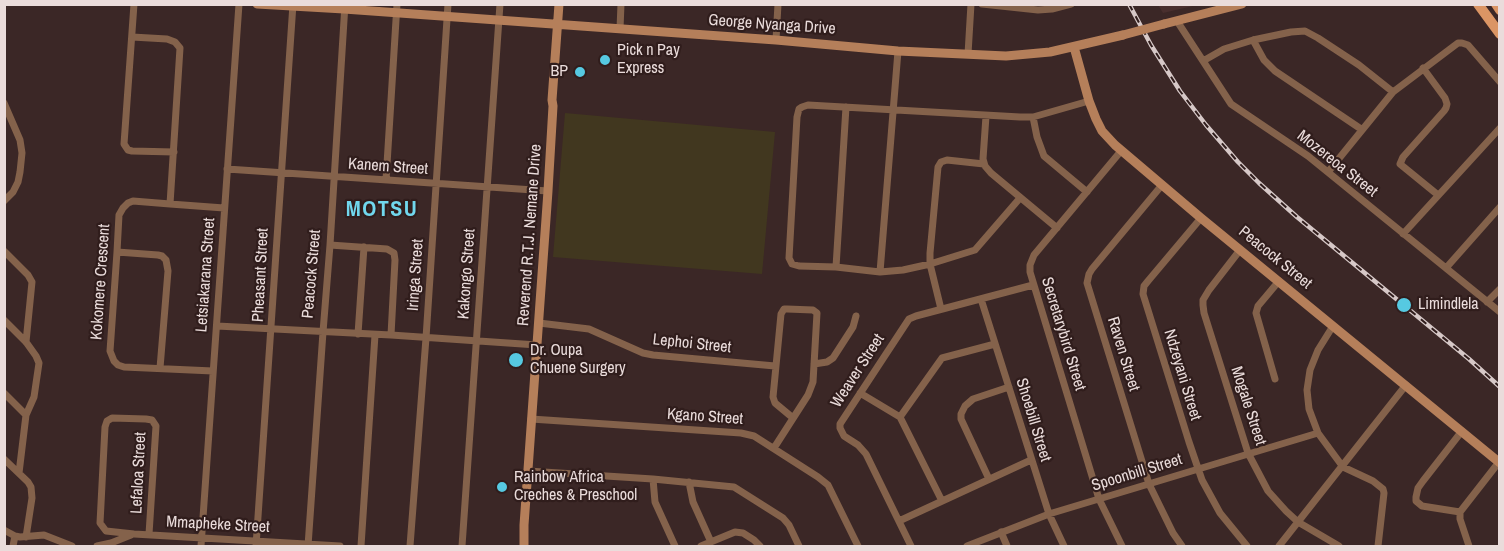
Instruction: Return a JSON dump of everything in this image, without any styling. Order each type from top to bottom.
[{"type":"main road","points":[[1478,4],[1500,34]]},
{"type":"street","points":[[134,4],[124,144],[128,150],[132,151],[174,152]]},
{"type":"street","name":"Letsiakarana Street","points":[[201,546],[239,4]]},
{"type":"street","name":"George Nyanga Drive","points":[[257,4],[397,9],[447,17],[898,51],[1025,55],[1050,52],[1242,4]]},
{"type":"street","name":"Iringa Street","points":[[410,546],[448,4]]},
{"type":"street","name":"Kakongo Street","points":[[462,546],[500,4]]},
{"type":"street","name":"Reverend R.T.J. Nemane Drive","points":[[524,546],[552,100],[561,4]]},
{"type":"street","points":[[620,29],[621,4]]},
{"type":"street","points":[[776,40],[778,4]]},
{"type":"street","points":[[968,54],[971,4]]},
{"type":"street","points":[[982,4],[1047,10],[1071,4]]},
{"type":"street","name":"Pheasant Street","points":[[256,544],[293,6]]},
{"type":"street","name":"Peacock Street","points":[[308,545],[330,245],[344,7]]},
{"type":"street","points":[[386,180],[397,9]]},
{"type":"street","name":"Mozereoa Street","points":[[1177,21],[1226,98],[1237,109],[1300,150],[1500,312]]},
{"type":"street","points":[[1203,61],[1224,49],[1253,40],[1305,31],[1359,65],[1393,92]]},
{"type":"street","points":[[132,37],[167,39],[175,42],[180,48],[170,204]]},
{"type":"street","points":[[1253,40],[1264,60],[1275,71],[1361,129]]},
{"type":"street","points":[[1328,172],[1393,92],[1455,46],[1462,43],[1468,45],[1500,82]]},
{"type":"street","name":"Peacock Street","points":[[1074,46],[1089,101],[1102,131],[1121,151],[1499,462]]},
{"type":"street","points":[[880,272],[898,51]]},
{"type":"street","points":[[1423,68],[1445,99],[1446,108],[1403,157],[1401,164],[1438,195]]},
{"type":"street","points":[[1020,198],[975,250],[930,264],[880,272],[795,265],[789,258],[799,109],[805,106],[846,107],[1033,117],[1089,101]]},
{"type":"street","points":[[4,103],[20,140],[22,153],[18,182],[13,192],[4,201]]},
{"type":"street","points":[[836,267],[846,107]]},
{"type":"street","points":[[986,116],[984,164],[991,173],[1057,228]]},
{"type":"street","points":[[1033,117],[1044,156],[1087,192]]},
{"type":"street","points":[[1403,234],[1500,128]]},
{"type":"street","name":"Secretarybird Street","points":[[1121,151],[1032,260],[1030,272],[1099,498],[1122,546]]},
{"type":"street","points":[[940,309],[930,264],[930,243],[939,164],[947,160],[984,164]]},
{"type":"street","name":"Kanem Street","points":[[227,169],[548,191]]},
{"type":"street","name":"Raven Street","points":[[1162,185],[1087,278],[1149,484],[1182,546]]},
{"type":"street","name":"Kokomere Crescent","points":[[213,371],[121,367],[114,361],[111,355],[119,215],[125,205],[133,201],[224,208]]},
{"type":"street","points":[[1446,267],[1500,207]]},
{"type":"street","name":"Ndzeyani Street","points":[[1201,218],[1143,290],[1198,469],[1220,513],[1247,546]]},
{"type":"street","points":[[330,245],[387,249],[393,252],[395,256],[391,335]]},
{"type":"street","points":[[358,333],[364,247]]},
{"type":"street","name":"Mogale Street","points":[[1240,250],[1209,290],[1203,300],[1203,305],[1248,453],[1269,491],[1298,522],[1339,546]]},
{"type":"street","points":[[4,251],[32,282],[26,342]]},
{"type":"street","points":[[117,252],[158,255],[166,260],[168,271],[160,368]]},
{"type":"street","points":[[1275,379],[1256,313],[1258,306],[1279,281]]},
{"type":"street","name":"Weaver Street","points":[[911,546],[866,453],[844,436],[840,428],[842,420],[909,319],[1033,285]]},
{"type":"street","points":[[1487,302],[1500,289]]},
{"type":"street","name":"Shoebill Street","points":[[981,299],[1031,460],[1049,513],[1064,546]]},
{"type":"street","points":[[774,448],[811,390],[817,313],[813,310],[784,309],[781,314],[773,400],[793,418]]},
{"type":"street","points":[[814,364],[826,362],[836,355],[853,327],[856,316]]},
{"type":"street","points":[[4,320],[26,342],[38,359],[39,368],[34,397],[26,415],[19,473]]},
{"type":"street","name":"Lephoi Street","points":[[539,323],[589,329],[643,353],[653,355],[776,366]]},
{"type":"street","points":[[217,326],[537,345]]},
{"type":"street","points":[[1333,326],[1313,361],[1307,390],[1309,409],[1318,433],[1342,466],[1373,481],[1383,489],[1378,546]]},
{"type":"street","points":[[361,546],[375,334]]},
{"type":"street","points":[[900,417],[942,358],[995,344]]},
{"type":"street","points":[[1279,546],[1406,385]]},
{"type":"street","points":[[989,479],[961,419],[962,414],[968,402],[973,399],[1009,387]]},
{"type":"street","points":[[4,393],[26,415]]},
{"type":"street","points":[[860,393],[900,417],[942,501]]},
{"type":"street","name":"Lefaloa Street","points":[[134,534],[106,531],[100,523],[105,427],[110,419],[116,417],[149,419],[156,426],[149,534]]},
{"type":"street","name":"Kgano Street","points":[[531,419],[741,433],[754,436],[828,485],[858,546]]},
{"type":"street","points":[[1460,512],[1425,507],[1418,504],[1416,497],[1418,488],[1462,431]]},
{"type":"street","name":"Spoonbill Street","points":[[967,546],[1049,513],[1318,433]]},
{"type":"street","points":[[4,459],[28,482],[32,492],[26,537]]},
{"type":"street","points":[[899,521],[1031,460]]},
{"type":"street","points":[[1469,546],[1460,512],[1499,462]]},
{"type":"street","points":[[528,471],[725,485],[738,489],[783,518],[799,546]]},
{"type":"street","points":[[653,479],[655,502],[675,546]]},
{"type":"street","points":[[689,482],[693,501],[711,542]]},
{"type":"street","points":[[4,530],[15,536],[44,535],[72,546]]},
{"type":"street","points":[[701,546],[735,532],[743,533],[760,546]]},
{"type":"street","points":[[1001,532],[1007,546]]},
{"type":"street","name":"Mmapheke Street","points":[[97,546],[134,534],[149,534],[256,544],[340,546]]},
{"type":"street","points":[[13,546],[15,536]]},
{"type":"shaded area","points":[[1158,5],[1197,5],[1163,13]]},
{"type":"shaded area","points":[[565,113],[775,132],[762,274],[553,257]]},
{"type":"railway","points":[[1129,4],[1180,91],[1238,162],[1297,217],[1500,387]]},
{"type":"place","name":"Pick n Pay Express","points":[[605,60]]},
{"type":"place","name":"BP","points":[[580,72]]},
{"type":"place","name":"Limindlela","points":[[1404,305]]},
{"type":"place","name":"Dr. Oupa Chuene Surgery","points":[[516,360]]},
{"type":"place","name":"Rainbow Africa Creches & Preschool","points":[[502,487]]},
{"type":"district","name":"MOTSU","points":[[382,210]]}]
